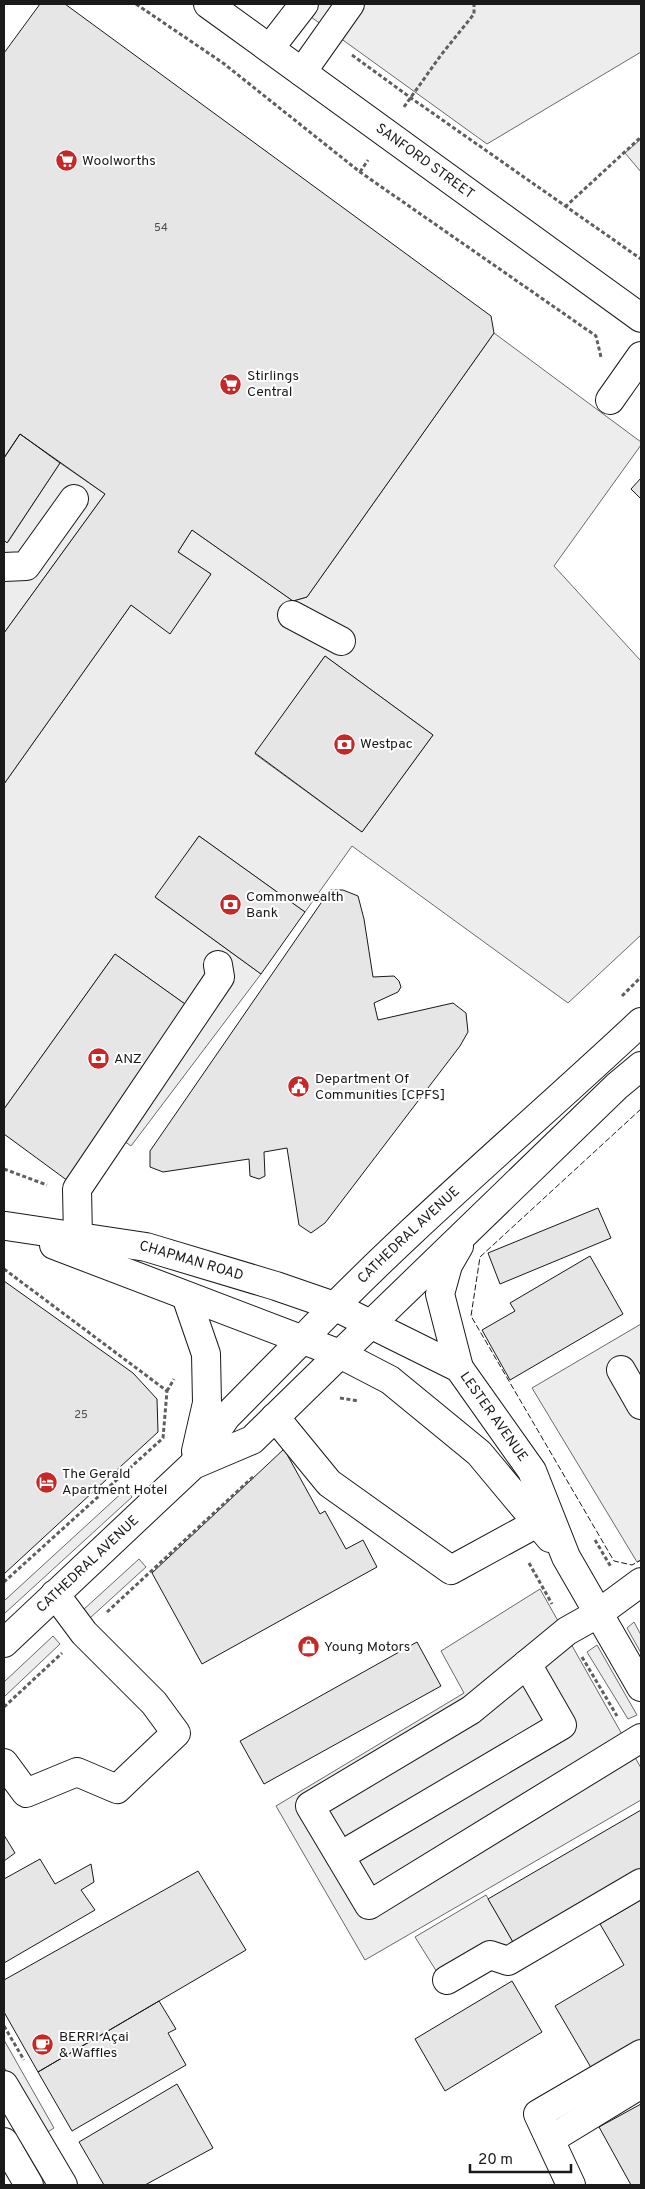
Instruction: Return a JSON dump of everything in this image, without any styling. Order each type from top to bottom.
[{"type":"main road","name":"SANFORD STREET","points":[[208,4],[641,318]]},
{"type":"main road","points":[[270,48],[304,4]]},
{"type":"main road","points":[[302,72],[350,4]]},
{"type":"main road","points":[[617,390],[641,356]]},
{"type":"main road","points":[[4,567],[26,566],[74,500]]},
{"type":"main road","points":[[292,615],[341,641]]},
{"type":"main road","points":[[78,1237],[77,1189],[220,977],[218,965]]},
{"type":"main road","name":"CATHEDRAL AVENUE","points":[[4,1643],[193,1465],[226,1418],[334,1306],[641,1022]]},
{"type":"main road","name":"CATHEDRAL AVENUE","points":[[193,1465],[252,1440],[370,1323],[617,1086],[641,1066]]},
{"type":"main road","name":"CHAPMAN ROAD","points":[[5,1226],[146,1247],[276,1286],[334,1306],[370,1323]]},
{"type":"main road","name":"CHAPMAN ROAD","points":[[5,1226],[301,1341],[340,1354]]},
{"type":"main road","points":[[459,1368],[440,1294],[448,1265],[472,1226]]},
{"type":"main road","points":[[186,1296],[206,1354],[207,1403],[193,1465]]},
{"type":"main road","name":"LESTER AVENUE","points":[[370,1323],[459,1368],[532,1471],[566,1557],[641,1687]]},
{"type":"main road","name":"LESTER AVENUE","points":[[340,1354],[390,1380],[479,1453],[566,1557]]},
{"type":"main road","points":[[620,1370],[641,1405]]},
{"type":"main road","points":[[276,1418],[329,1483],[451,1570],[537,1523]]},
{"type":"main road","points":[[633,1587],[599,1613],[567,1630],[472,1710],[310,1806],[369,1905],[641,1738]]},
{"type":"main road","points":[[4,1763],[26,1793],[77,1772],[117,1789],[176,1733],[154,1703],[84,1633],[56,1594]]},
{"type":"main road","points":[[340,1856],[562,1725],[527,1664]]},
{"type":"main road","points":[[448,1980],[490,1955],[508,1961],[641,1883]]},
{"type":"main road","points":[[572,2185],[538,2114],[641,2054]]},
{"type":"main road","points":[[551,2139],[641,2084]]},
{"type":"main road","points":[[4,2085],[63,2185]]},
{"type":"main road","points":[[4,2142],[29,2185]]},
{"type":"path","points":[[136,4],[223,63],[360,172],[596,336],[602,362],[617,390]]},
{"type":"path","points":[[400,113],[441,55],[474,14],[474,4]]},
{"type":"path","points":[[327,36],[411,98],[641,259]]},
{"type":"path","points":[[565,207],[641,136]]},
{"type":"path","points":[[360,172],[368,160]]},
{"type":"path","points":[[620,997],[641,978]]},
{"type":"path","points":[[4,1169],[77,1197]]},
{"type":"path","points":[[4,1269],[167,1391],[163,1438],[4,1582]]},
{"type":"path","points":[[4,1707],[293,1439]]},
{"type":"path","points":[[591,1532],[633,1587]]},
{"type":"shaded area","points":[[293,4],[641,4],[641,52],[487,144]]},
{"type":"shaded area","points":[[641,139],[641,172],[625,153]]},
{"type":"shaded area","points":[[494,333],[641,442],[641,445],[554,566],[641,661],[641,935],[568,1003],[352,846],[305,912],[199,836],[156,898],[261,974],[131,1146],[106,1128],[192,1009],[115,954],[4,1109],[4,784],[131,605],[170,633],[211,574],[178,552],[192,530],[293,601],[307,597]],"holes":[[[325,656],[433,735],[362,832],[255,754]]]},
{"type":"shaded area","points":[[60,463],[105,494],[4,633],[4,540],[8,542]]},
{"type":"shaded area","points":[[641,1324],[641,1560],[637,1562],[532,1388]]},
{"type":"shaded area","points":[[126,1489],[132,1497],[4,1614],[4,1601]]},
{"type":"shaded area","points":[[139,1559],[146,1567],[90,1618],[83,1610]]},
{"type":"shaded area","points":[[540,1589],[641,1768],[641,1800],[365,1960],[276,1806],[464,1693],[441,1651]]},
{"type":"shaded area","points":[[634,1622],[641,1635],[641,1653],[627,1628]]},
{"type":"shaded area","points":[[53,1636],[60,1644],[4,1697],[4,1682]]},
{"type":"shaded area","points":[[597,1645],[637,1715],[628,1719],[587,1652]]},
{"type":"shaded area","points":[[486,1895],[517,1949],[450,1993],[415,1937]]},
{"type":"shaded area","points":[[4,2040],[54,2128],[43,2135],[4,2067]]},
{"type":"building","name":"Stirlings Central","points":[[40,4],[65,4],[491,316],[494,333],[307,597],[293,601],[192,530],[178,552],[211,574],[170,634],[131,605],[4,784],[4,633],[105,494],[20,434],[4,458],[4,53]]},
{"type":"building","points":[[20,434],[60,463],[7,543],[4,540],[4,458]]},
{"type":"building","points":[[641,478],[641,499],[631,489]]},
{"type":"building","name":"Westpac","points":[[325,656],[433,735],[362,832],[255,753]]},
{"type":"building","name":"Commonwealth Bank","points":[[199,836],[305,912],[261,974],[155,897]]},
{"type":"building","points":[[330,890],[343,890],[358,896],[364,919],[373,977],[394,976],[399,981],[401,987],[398,992],[374,1003],[378,1020],[453,1003],[466,1013],[468,1032],[460,1046],[325,1223],[311,1233],[299,1225],[287,1148],[264,1152],[265,1176],[259,1179],[250,1176],[249,1159],[163,1172],[150,1167],[150,1151]]},
{"type":"building","name":"ANZ","points":[[115,954],[192,1009],[68,1181],[4,1134],[4,1109]]},
{"type":"building","points":[[598,1208],[611,1238],[500,1284],[488,1253]]},
{"type":"building","points":[[590,1256],[623,1314],[510,1380],[482,1330],[515,1311],[510,1303]]},
{"type":"building","points":[[4,1281],[133,1373],[157,1399],[158,1432],[4,1574]]},
{"type":"building","points":[[284,1449],[320,1514],[325,1511],[346,1549],[363,1540],[377,1567],[202,1664],[152,1573]]},
{"type":"building","points":[[417,1642],[441,1686],[264,1784],[240,1741]]},
{"type":"building","points":[[641,1810],[641,1877],[517,1949],[488,1899]]},
{"type":"building","points":[[4,1835],[15,1853],[4,1861]]},
{"type":"building","points":[[40,1859],[55,1884],[91,1864],[94,1882],[81,1890],[95,1910],[4,1963],[4,1879]]},
{"type":"building","points":[[198,1871],[246,1950],[38,2072],[4,2012],[4,1980]]},
{"type":"building","points":[[641,1900],[641,2043],[593,2071],[555,2006],[624,1965],[600,1924]]},
{"type":"building","points":[[512,1981],[542,2032],[445,2091],[415,2039]]},
{"type":"building","points":[[159,2001],[176,2029],[168,2033],[186,2065],[72,2131],[38,2072]]},
{"type":"building","points":[[177,2084],[213,2148],[145,2185],[104,2185],[79,2142]]},
{"type":"building","points":[[641,2104],[641,2185],[631,2185],[599,2127]]},
{"type":"fence","points":[[641,1109],[480,1257],[471,1316],[614,1561],[632,1565],[641,1560]]},
{"type":"place","name":"Woolworths","points":[[66,161]]},
{"type":"place","name":"Stirlings Central","points":[[231,384]]},
{"type":"place","name":"Westpac","points":[[344,744]]},
{"type":"place","name":"Commonwealth Bank","points":[[230,905]]},
{"type":"place","name":"ANZ","points":[[98,1059]]},
{"type":"place","name":"Department Of Communities [CPFS]","points":[[299,1087]]},
{"type":"place","name":"The Gerald Apartment Hotel","points":[[46,1482]]},
{"type":"place","name":"Young Motors","points":[[308,1647]]},
{"type":"place","name":"BERRI Açai & Waffles","points":[[43,2045]]}]
